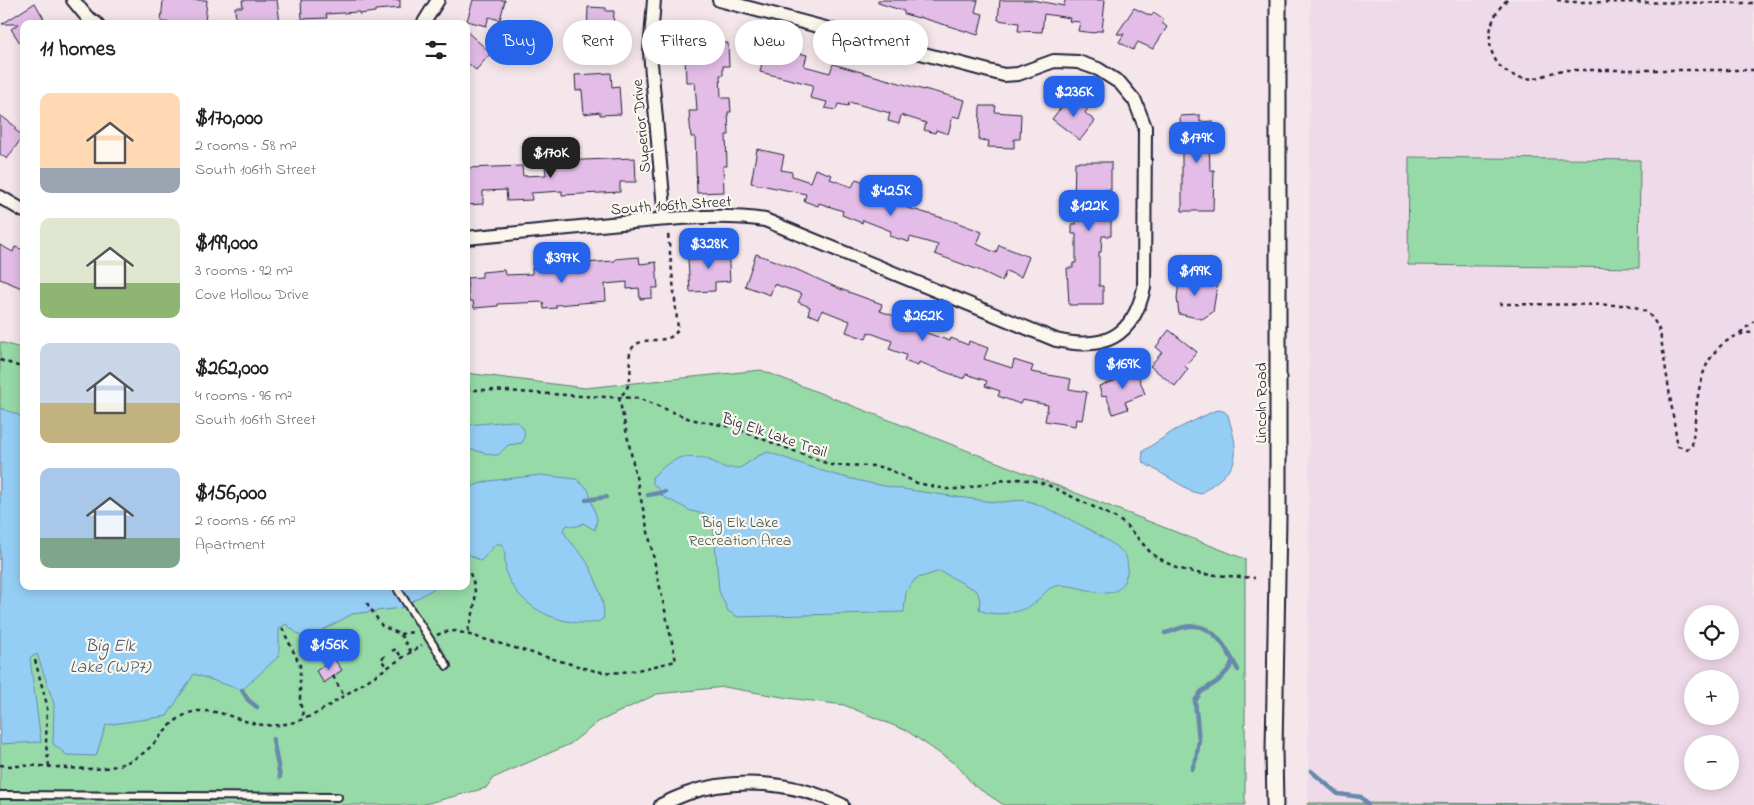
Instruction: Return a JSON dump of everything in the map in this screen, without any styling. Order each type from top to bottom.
[{"type":"street","points":[[73,0],[91,20]]},
{"type":"street","points":[[426,20],[438,0]]},
{"type":"street","name":"Superior Drive","points":[[654,0],[650,52],[665,219]]},
{"type":"street","name":"South 106th Street","points":[[470,238],[721,215],[765,220],[1056,340],[1072,344],[1107,341],[1122,331],[1134,318],[1144,288],[1145,127],[1135,100],[1120,84],[1098,69],[1078,62],[1054,61],[1018,74],[1004,75],[719,0]]},
{"type":"street","name":"Lincoln Road","points":[[1275,805],[1274,750],[1278,517],[1278,0]]},
{"type":"street","points":[[0,197],[20,209]]},
{"type":"street","points":[[661,805],[686,794],[715,786],[748,784],[788,786],[825,797],[842,805]]},
{"type":"lane","points":[[398,590],[447,666]]},
{"type":"lane","points":[[0,795],[338,797]]},
{"type":"path","points":[[1507,0],[1494,17],[1489,30],[1489,45],[1502,67],[1522,78],[1538,79],[1564,70],[1754,70]]},
{"type":"path","points":[[1557,0],[1570,2],[1754,3]]},
{"type":"path","points":[[435,636],[450,630],[607,674],[627,672],[676,661],[619,398],[626,390],[630,378],[631,350],[635,345],[642,342],[672,338],[678,329],[668,234]]},
{"type":"path","points":[[1499,304],[1627,305],[1647,312],[1654,318],[1660,332],[1677,441],[1678,446],[1683,449],[1688,449],[1692,445],[1699,390],[1708,362],[1713,353],[1726,342],[1740,334],[1754,321]]},
{"type":"path","points":[[1740,334],[1754,333]]},
{"type":"path","points":[[0,360],[20,367]]},
{"type":"path","name":"Big Elk Lake Trail","points":[[470,390],[638,398],[690,419],[731,427],[831,465],[876,466],[890,470],[917,483],[946,490],[961,489],[1005,480],[1019,479],[1034,482],[1048,486],[1114,517],[1125,524],[1152,554],[1176,568],[1202,574],[1255,578]]},
{"type":"path","points":[[467,634],[475,608],[476,590],[470,576]]},
{"type":"path","points":[[367,603],[378,621],[388,630],[400,634],[410,633],[422,627]]},
{"type":"path","points":[[282,628],[300,665],[300,702],[304,720]]},
{"type":"path","points":[[400,634],[411,652]]},
{"type":"path","points":[[0,765],[98,769],[120,765],[139,756],[182,717],[196,712],[211,711],[259,725],[290,724],[304,720],[426,642]]},
{"type":"path","points":[[392,651],[396,649],[402,658]]},
{"type":"path","points":[[384,656],[381,659],[387,668]]},
{"type":"path","points":[[35,660],[47,705],[46,745],[49,766]]},
{"type":"path","points":[[333,676],[344,696]]},
{"type":"shaded area","points":[[1310,0],[1754,0],[1754,805],[1308,803]]},
{"type":"green space","points":[[1409,157],[1640,160],[1639,268],[1408,265]]},
{"type":"green space","name":"Big Elk Lake Recreation Area","points":[[0,342],[20,348],[20,590],[470,590],[470,374],[585,388],[761,370],[1245,559],[1245,805],[1004,805],[973,785],[958,766],[907,731],[844,705],[724,687],[657,694],[598,722],[570,744],[493,778],[486,788],[421,805],[0,805]]},
{"type":"green space","points":[[1308,803],[1668,804],[1668,805],[1307,805]]},
{"type":"water","name":"Big Elk Lake (WP7)","points":[[0,408],[20,417],[20,590],[431,590],[401,608],[352,614],[305,640],[286,624],[279,629],[279,656],[242,690],[194,674],[167,716],[106,725],[96,756],[67,755],[53,744],[54,704],[37,654],[30,658],[41,742],[0,744]]},
{"type":"water","points":[[1220,410],[1228,415],[1235,442],[1235,456],[1230,469],[1201,494],[1193,492],[1144,463],[1142,460],[1143,451],[1175,430],[1214,411]]},
{"type":"water","points":[[513,421],[520,424],[524,429],[524,436],[522,443],[508,445],[498,455],[490,454],[470,450],[470,425]]},
{"type":"water","points":[[768,452],[825,472],[872,484],[989,502],[1022,500],[1032,502],[1083,526],[1120,550],[1127,559],[1126,576],[1121,586],[1114,592],[1095,592],[1063,585],[1047,590],[1028,607],[1014,612],[998,614],[984,612],[979,609],[980,600],[977,591],[940,571],[915,579],[906,592],[904,612],[738,617],[728,611],[719,591],[713,520],[708,515],[691,511],[662,496],[660,490],[653,484],[652,477],[666,465],[681,457],[705,458],[726,468],[740,468]]},
{"type":"water","points":[[540,475],[576,479],[588,489],[597,519],[595,530],[583,523],[577,526],[567,525],[563,530],[592,571],[603,605],[603,619],[592,623],[570,622],[548,615],[529,604],[521,597],[508,578],[502,544],[496,544],[481,561],[470,555],[470,489],[475,485],[489,481]]},
{"type":"building","points":[[163,0],[207,0],[205,20],[161,20]]},
{"type":"building","points":[[242,0],[277,0],[280,20],[236,20],[235,7],[243,7]]},
{"type":"building","points":[[301,0],[400,0],[400,8],[375,10],[375,12],[359,14],[359,12],[326,14],[327,18],[302,19]]},
{"type":"building","points":[[473,0],[505,0],[500,20],[489,17],[488,20],[485,20],[485,26],[470,22],[467,20]]},
{"type":"building","points":[[878,0],[978,0],[975,12],[983,14],[978,35],[904,14],[904,11],[878,3]]},
{"type":"building","points":[[1000,0],[1032,0],[1064,6],[1065,0],[1105,0],[1102,31],[1094,33],[1078,31],[1080,22],[1069,21],[1070,18],[1044,14],[1042,32],[1018,31],[1019,23],[998,20]]},
{"type":"building","points":[[35,3],[45,20],[20,20],[20,43],[11,29],[19,24],[2,24]]},
{"type":"building","points":[[588,7],[606,8],[606,11],[614,11],[613,20],[588,20]]},
{"type":"building","points":[[1134,8],[1151,16],[1154,13],[1164,20],[1162,23],[1167,27],[1153,49],[1138,42],[1133,50],[1119,42],[1124,34],[1117,34]]},
{"type":"building","points":[[470,35],[485,48],[485,60],[476,70],[470,65]]},
{"type":"building","points":[[725,43],[728,43],[729,66],[723,66],[723,75],[720,75],[721,98],[730,98],[731,112],[728,112],[729,135],[726,135],[727,166],[723,166],[724,192],[697,193],[695,137],[691,137],[689,111],[697,111],[695,82],[686,82],[685,65],[725,65]]},
{"type":"building","points":[[803,54],[807,55],[804,66],[830,73],[833,65],[836,65],[965,100],[960,118],[953,116],[948,134],[936,130],[935,133],[924,130],[926,123],[901,115],[899,124],[888,121],[890,113],[849,102],[848,106],[838,104],[836,110],[825,108],[827,102],[810,98],[813,85],[760,72],[762,65],[803,65]]},
{"type":"building","points":[[611,73],[612,87],[619,86],[621,114],[600,115],[600,112],[584,114],[582,90],[576,91],[575,75]]},
{"type":"building","points":[[1071,95],[1088,108],[1085,113],[1095,121],[1080,140],[1052,119]]},
{"type":"building","points":[[980,106],[996,106],[995,112],[1021,114],[1020,139],[1014,139],[1014,148],[988,147],[989,141],[979,140]]},
{"type":"building","points":[[0,115],[16,127],[14,129],[20,134],[20,140],[7,159],[0,154]]},
{"type":"building","points":[[1200,115],[1200,122],[1213,121],[1213,141],[1209,141],[1210,170],[1214,170],[1213,211],[1182,211],[1180,116]]},
{"type":"building","points":[[757,149],[784,155],[781,170],[792,172],[792,176],[810,182],[815,169],[832,175],[830,179],[852,187],[856,179],[867,183],[864,190],[889,200],[888,202],[953,221],[982,232],[977,244],[996,253],[999,245],[1029,257],[1021,277],[1006,271],[1002,281],[935,254],[938,245],[910,237],[909,242],[889,236],[891,231],[863,220],[862,223],[842,215],[843,211],[819,203],[818,206],[804,201],[806,194],[751,183]]},
{"type":"building","points":[[635,158],[636,182],[620,182],[620,192],[562,195],[562,191],[531,193],[532,200],[507,201],[506,190],[483,191],[483,204],[470,205],[470,168],[522,166],[523,176],[546,175],[545,165],[559,165],[558,161]]},
{"type":"building","points":[[1075,162],[1111,162],[1111,190],[1105,190],[1105,214],[1111,214],[1111,236],[1102,236],[1101,252],[1099,252],[1099,286],[1103,286],[1103,305],[1069,305],[1067,268],[1073,268],[1073,263],[1076,263],[1076,234],[1072,234],[1072,224],[1076,224],[1077,202],[1074,202]]},
{"type":"building","points":[[0,245],[13,252],[15,247],[20,249],[20,287],[0,279]]},
{"type":"building","points":[[728,249],[730,281],[715,282],[715,291],[690,292],[688,259],[704,258],[704,250]]},
{"type":"building","points":[[756,254],[840,289],[882,304],[880,311],[900,318],[902,313],[925,322],[921,331],[950,341],[951,338],[968,345],[969,341],[988,348],[984,359],[1012,368],[1014,360],[1033,366],[1031,372],[1071,379],[1069,389],[1087,392],[1082,420],[1076,419],[1075,426],[1045,421],[1048,405],[1022,400],[1020,404],[998,396],[1000,391],[985,386],[987,381],[966,374],[964,379],[919,362],[918,366],[904,361],[906,355],[889,349],[892,341],[868,332],[866,339],[846,332],[850,321],[822,310],[819,318],[808,314],[810,307],[798,302],[802,294],[774,284],[770,295],[745,286]]},
{"type":"building","points":[[639,257],[640,264],[656,262],[658,288],[652,288],[652,298],[640,299],[639,288],[627,289],[627,282],[605,284],[606,301],[556,305],[556,308],[544,309],[543,302],[498,304],[498,306],[474,308],[473,301],[470,301],[470,278],[482,277],[482,272],[504,270],[505,275],[532,274],[532,268],[615,261],[615,259]]},
{"type":"building","points":[[1180,274],[1198,276],[1197,283],[1217,286],[1213,312],[1202,319],[1179,314],[1177,298]]},
{"type":"building","points":[[1169,330],[1197,352],[1185,366],[1188,369],[1175,386],[1150,366],[1162,352],[1156,347]]},
{"type":"building","points":[[1135,367],[1145,394],[1125,402],[1128,409],[1113,414],[1106,395],[1102,397],[1099,386],[1117,380],[1115,374]]},
{"type":"building","points":[[334,659],[342,670],[324,683],[316,671]]},
{"type":"waterway","points":[[648,495],[665,492]]},
{"type":"waterway","points":[[586,500],[606,497]]},
{"type":"waterway","points":[[1165,633],[1189,626],[1208,630],[1220,641],[1238,670]]},
{"type":"waterway","points":[[1192,769],[1196,759],[1199,740],[1195,701],[1201,692],[1218,681],[1229,669],[1233,660]]},
{"type":"waterway","points":[[242,690],[248,700],[257,707]]},
{"type":"waterway","points":[[273,739],[280,777]]},
{"type":"waterway","points":[[1311,771],[1338,794],[1361,797],[1368,805]]}]
